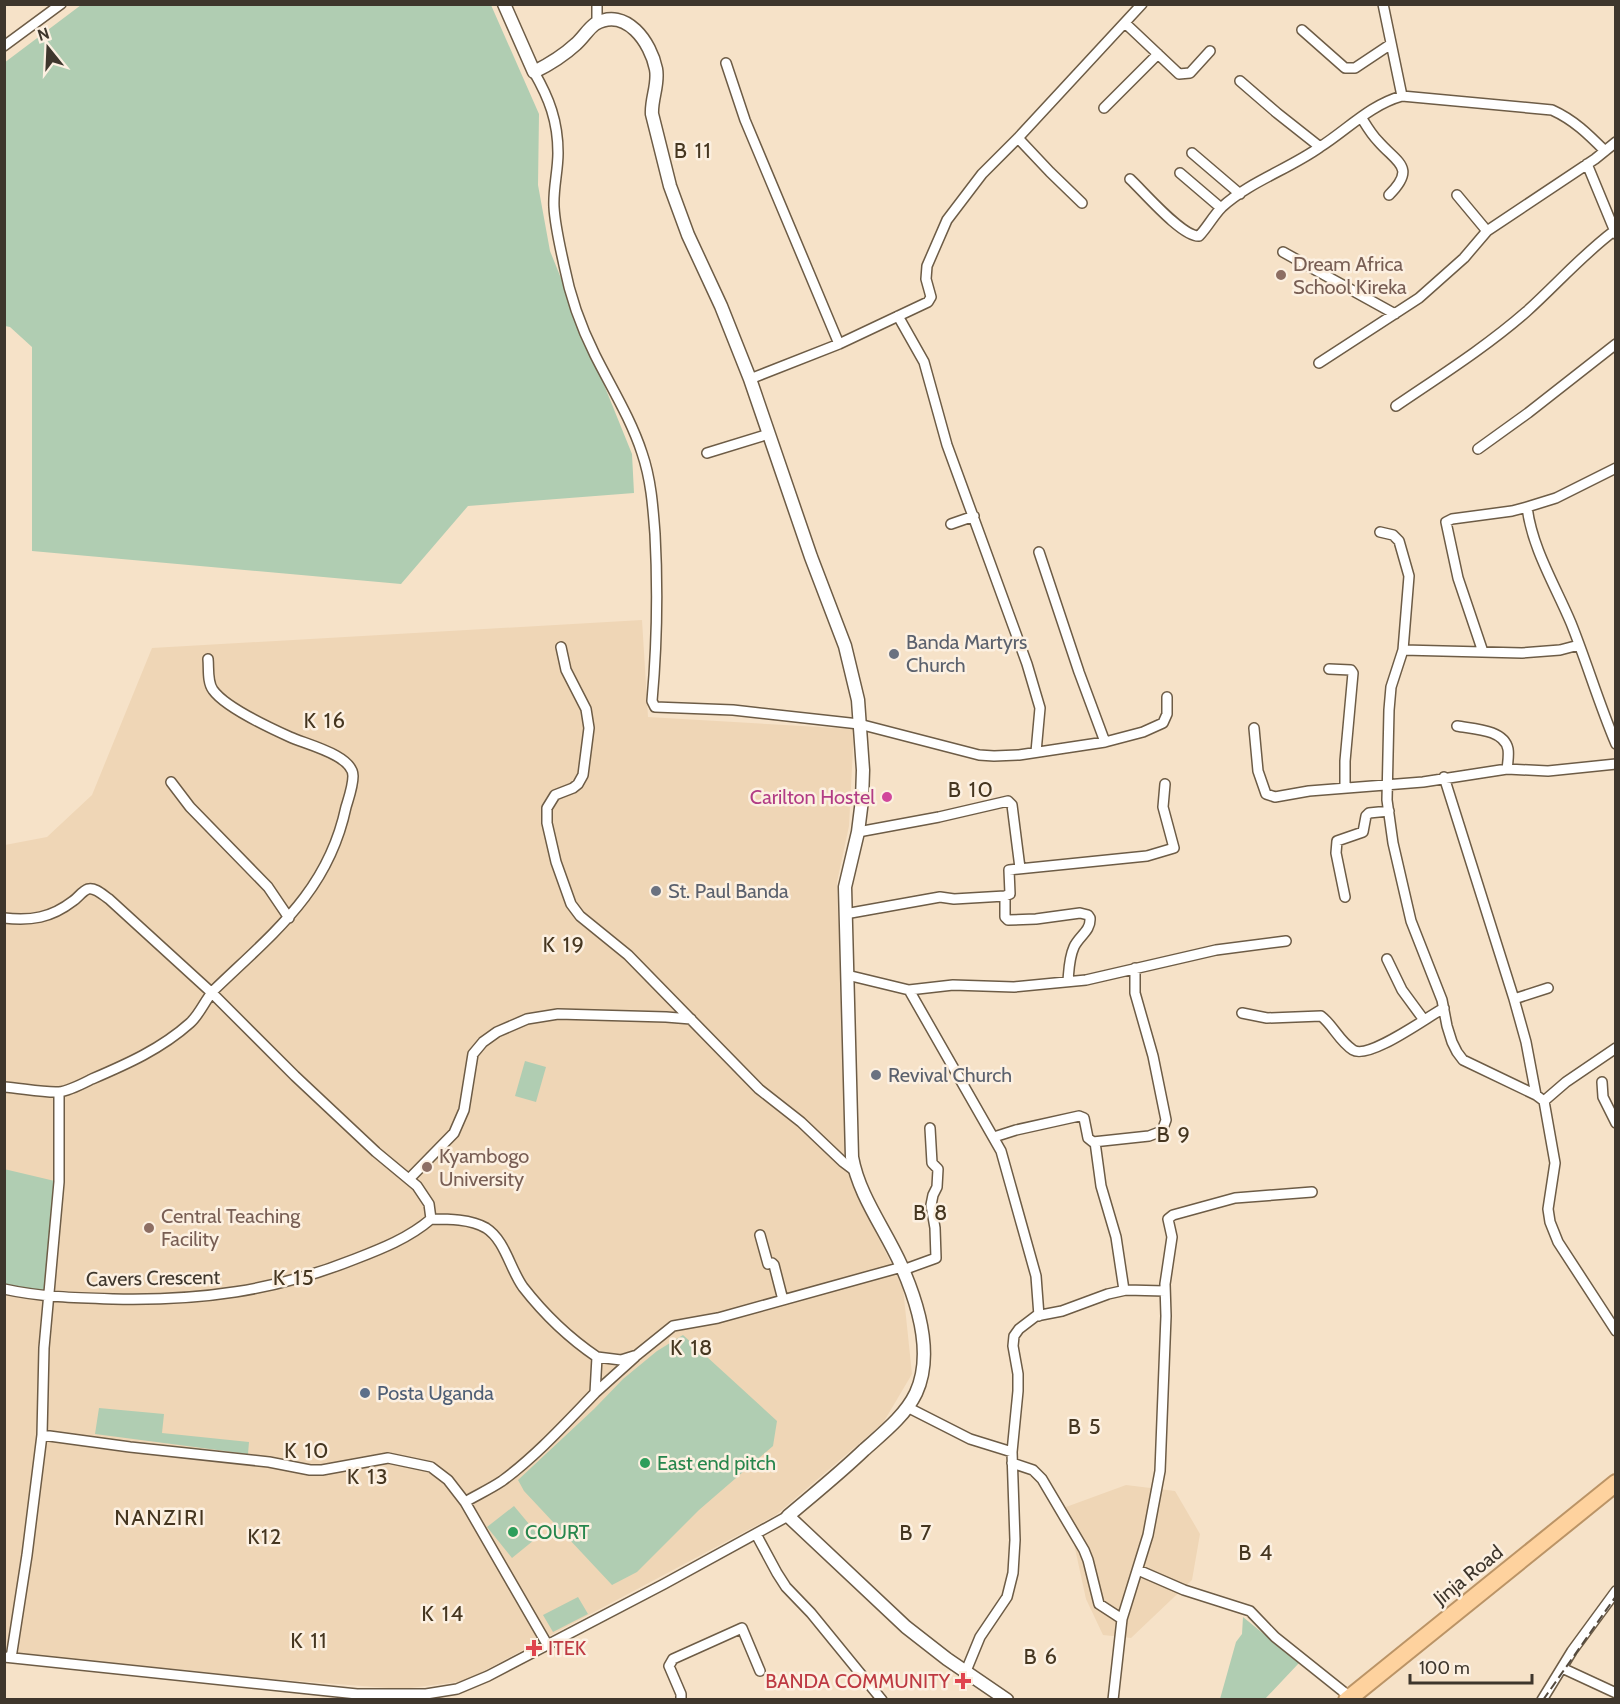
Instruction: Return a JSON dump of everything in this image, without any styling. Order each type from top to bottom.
[{"type":"highway","name":"Jinja Road","points":[[1349,1698],[1616,1483]]},
{"type":"street","points":[[4,46],[61,4]]},
{"type":"street","points":[[504,4],[534,72],[548,96],[554,118],[558,153],[554,182],[555,213],[564,267],[574,303],[595,354],[642,452],[647,470],[657,570],[658,613],[653,704],[658,708],[733,710],[859,724],[980,755],[1006,756],[1105,742],[1161,725],[1167,714],[1167,697]]},
{"type":"street","points":[[597,4],[597,23]]},
{"type":"street","points":[[750,379],[839,344],[928,302],[931,297],[926,279],[927,266],[947,220],[982,174],[1142,4]]},
{"type":"street","points":[[1383,4],[1402,96]]},
{"type":"street","points":[[59,1092],[58,1182],[44,1348],[42,1435],[27,1556],[8,1658],[335,1692],[426,1694],[470,1684],[788,1516],[874,1441],[908,1407],[919,1383],[923,1356],[918,1316],[902,1268],[855,1171],[850,1127],[845,887],[858,832],[863,770],[858,700],[845,646],[811,558],[750,379],[688,235],[670,186],[652,114],[656,68],[649,48],[634,27],[624,22],[606,21],[597,23],[562,57],[534,72]]},
{"type":"street","points":[[1125,23],[1179,74],[1190,73],[1210,51]]},
{"type":"street","points":[[1302,30],[1345,68],[1350,69],[1392,44]]},
{"type":"street","points":[[1104,108],[1158,54]]},
{"type":"street","points":[[726,63],[745,120],[839,344]]},
{"type":"street","points":[[1240,81],[1320,147]]},
{"type":"street","points":[[1131,179],[1182,229],[1193,237],[1198,236],[1221,208],[1240,194],[1320,147],[1385,101],[1402,96],[1552,110],[1570,118],[1605,151]]},
{"type":"street","points":[[1361,117],[1377,140],[1397,159],[1403,171],[1401,183],[1389,195]]},
{"type":"street","points":[[1018,138],[1082,203]]},
{"type":"street","points":[[1319,363],[1419,298],[1464,258],[1487,231],[1616,142]]},
{"type":"street","points":[[1192,153],[1240,194]]},
{"type":"street","points":[[1396,406],[1502,332],[1594,247],[1615,233],[1587,164]]},
{"type":"street","points":[[1180,173],[1221,208]]},
{"type":"street","points":[[1457,195],[1487,231]]},
{"type":"street","points":[[1283,252],[1395,314]]},
{"type":"street","points":[[898,316],[924,362],[947,445],[1038,701],[1040,718],[1036,752]]},
{"type":"street","points":[[1478,449],[1616,344]]},
{"type":"street","points":[[707,453],[769,434]]},
{"type":"street","points":[[1483,652],[1458,578],[1446,522],[1452,519],[1512,511],[1557,498],[1616,468]]},
{"type":"street","points":[[1527,507],[1529,527],[1538,551],[1556,587],[1616,744]]},
{"type":"street","points":[[951,525],[974,516]]},
{"type":"street","points":[[1380,532],[1396,537],[1409,576],[1402,650],[1391,687],[1387,784],[1396,860],[1411,921],[1434,979],[1457,1052],[1463,1060],[1544,1101],[1555,1163],[1548,1209],[1550,1222],[1558,1242],[1616,1331]]},
{"type":"street","points":[[1039,552],[1105,742]]},
{"type":"street","points":[[1402,650],[1537,652],[1579,645]]},
{"type":"street","points":[[561,647],[566,670],[586,709],[589,728],[583,775],[573,788],[555,795],[547,808],[549,833],[564,888],[571,904],[580,916],[627,955],[759,1089],[801,1122],[855,1171]]},
{"type":"street","points":[[4,1087],[59,1092],[104,1074],[160,1047],[191,1021],[212,993],[259,950],[289,918],[324,869],[344,818],[353,772],[340,759],[314,745],[292,738],[221,698],[211,687],[208,659]]},
{"type":"street","points":[[1329,669],[1351,670],[1353,673],[1344,761],[1345,788]]},
{"type":"street","points":[[1457,726],[1494,733],[1503,739],[1508,748],[1508,768]]},
{"type":"street","points":[[1254,728],[1258,771],[1264,789],[1269,796],[1275,797],[1309,791],[1423,782],[1508,768],[1560,770],[1616,764]]},
{"type":"street","points":[[1444,777],[1514,999],[1526,1042],[1536,1095]]},
{"type":"street","points":[[171,782],[197,814],[268,887],[289,918]]},
{"type":"street","points":[[845,914],[940,897],[954,899],[1005,896],[1010,894],[1009,870],[1147,856],[1174,848],[1163,807],[1165,784]]},
{"type":"street","points":[[858,832],[1008,801],[1012,805],[1020,868]]},
{"type":"street","points":[[1345,897],[1336,853],[1337,841],[1363,832],[1367,813],[1389,812]]},
{"type":"street","points":[[4,918],[39,919],[63,908],[85,890],[96,890],[146,932],[212,993],[295,1076],[376,1152],[409,1179],[429,1204],[431,1219],[448,1219],[487,1228],[500,1243],[524,1288],[566,1333],[597,1357],[621,1360],[637,1355]]},
{"type":"street","points":[[1005,896],[1005,917],[1008,920],[1080,914],[1089,916],[1091,921],[1089,928],[1074,948],[1068,981]]},
{"type":"street","points":[[847,975],[909,990],[962,985],[1005,987],[1086,980],[1229,948],[1286,940]]},
{"type":"street","points":[[1387,959],[1402,990],[1424,1020]]},
{"type":"street","points":[[994,1137],[1079,1116],[1084,1118],[1089,1140],[1095,1142],[1159,1134],[1166,1124],[1153,1056],[1135,993],[1134,968]]},
{"type":"street","points":[[1514,999],[1548,988]]},
{"type":"street","points":[[909,990],[1001,1151],[1030,1250],[1037,1282],[1039,1316]]},
{"type":"street","points":[[1242,1013],[1267,1018],[1321,1016],[1349,1047],[1358,1053],[1376,1047],[1444,1008]]},
{"type":"street","points":[[409,1179],[454,1133],[464,1110],[473,1054],[483,1042],[497,1032],[527,1019],[558,1014],[691,1019]]},
{"type":"street","points":[[1544,1101],[1566,1082],[1616,1048]]},
{"type":"street","points":[[1602,1082],[1604,1097],[1616,1123]]},
{"type":"street","points":[[465,1502],[501,1481],[525,1462],[549,1441],[595,1393],[673,1326],[718,1318],[936,1258],[935,1228],[931,1205],[938,1187],[938,1168],[932,1163],[930,1128]]},
{"type":"street","points":[[1095,1142],[1101,1186],[1116,1238],[1124,1290]]},
{"type":"street","points":[[1113,1700],[1122,1619],[1150,1530],[1160,1471],[1165,1291],[1172,1243],[1168,1220],[1170,1217],[1235,1198],[1312,1192]]},
{"type":"street","name":"Cavers Crescent","points":[[4,1289],[49,1296],[152,1300],[235,1294],[286,1283],[344,1264],[397,1241],[431,1219]]},
{"type":"street","points":[[760,1235],[768,1264],[774,1265],[783,1299]]},
{"type":"street","points":[[966,1671],[980,1637],[1007,1597],[1011,1584],[1015,1552],[1012,1452],[1018,1391],[1013,1340],[1019,1329],[1039,1316],[1062,1311],[1124,1290],[1165,1291]]},
{"type":"street","points":[[595,1393],[597,1357]]},
{"type":"street","points":[[908,1407],[970,1439],[1012,1452]]},
{"type":"street","points":[[42,1435],[269,1462],[310,1470],[322,1470],[388,1458],[431,1467],[448,1480],[465,1502],[547,1644]]},
{"type":"street","points":[[1012,1463],[1032,1470],[1042,1479],[1088,1560],[1099,1604],[1122,1619]]},
{"type":"street","points":[[788,1516],[906,1627],[1007,1700]]},
{"type":"street","points":[[756,1534],[786,1587],[882,1700]]},
{"type":"street","points":[[1138,1570],[1184,1590],[1250,1611],[1275,1637],[1349,1698]]},
{"type":"street","points":[[1542,1700],[1602,1607],[1616,1591]]},
{"type":"street","points":[[681,1700],[681,1694],[669,1666],[673,1659],[742,1628],[760,1671]]},
{"type":"street","points":[[1562,1668],[1616,1693]]},
{"type":"shaded area","name":"Kyambogo University","points":[[642,620],[648,717],[854,729],[849,826],[837,882],[846,1152],[851,1181],[903,1288],[912,1374],[883,1423],[776,1515],[465,1681],[402,1689],[177,1672],[5,1653],[5,845],[47,837],[92,795],[152,648]]},
{"type":"shaded area","points":[[1126,1485],[1175,1491],[1200,1534],[1192,1580],[1131,1638],[1103,1635],[1086,1599],[1066,1507]]},
{"type":"green space","points":[[81,5],[491,5],[539,114],[538,185],[550,251],[632,454],[634,493],[468,506],[401,584],[32,551],[32,347],[10,327],[5,326],[4,63]]},
{"type":"green space","points":[[525,1061],[546,1067],[536,1102],[515,1096]]},
{"type":"green space","points":[[4,1169],[59,1182],[50,1298],[5,1286]]},
{"type":"green space","name":"East end pitch","points":[[683,1335],[777,1421],[773,1446],[699,1510],[637,1572],[612,1585],[524,1491],[518,1480],[623,1379],[657,1351]]},
{"type":"green space","points":[[99,1408],[164,1414],[162,1433],[249,1442],[248,1454],[95,1434]]},
{"type":"green space","name":"COURT","points":[[514,1506],[539,1536],[512,1558],[487,1527]]},
{"type":"green space","points":[[578,1597],[588,1614],[553,1632],[543,1615]]},
{"type":"green space","points":[[1243,1617],[1299,1663],[1265,1699],[1220,1699],[1236,1642],[1242,1634]]},
{"type":"railway","points":[[1543,1700],[1616,1596]]},
{"type":"place","name":"Dream Africa School Kireka","points":[[1281,275]]},
{"type":"place","name":"Banda Martyrs Church","points":[[894,654]]},
{"type":"place","name":"Carilton Hostel","points":[[887,797]]},
{"type":"place","name":"St. Paul Banda","points":[[656,891]]},
{"type":"place","name":"Revival Church","points":[[876,1075]]},
{"type":"place","name":"Kyambogo University","points":[[427,1167]]},
{"type":"place","name":"Central Teaching Facility","points":[[149,1228]]},
{"type":"place","name":"Posta Uganda","points":[[365,1393]]},
{"type":"place","name":"East end pitch","points":[[645,1463]]},
{"type":"place","name":"COURT","points":[[513,1532]]},
{"type":"place","name":"ITEK","points":[[534,1648]]},
{"type":"place","name":"BANDA COMMUNITY","points":[[963,1681]]},
{"type":"district","name":"B 11","points":[[693,150]]},
{"type":"district","name":"K 16","points":[[325,720]]},
{"type":"district","name":"B 10","points":[[971,789]]},
{"type":"district","name":"K 19","points":[[564,944]]},
{"type":"district","name":"B 9","points":[[1174,1134]]},
{"type":"district","name":"B 8","points":[[931,1212]]},
{"type":"district","name":"K 15","points":[[294,1277]]},
{"type":"district","name":"K 18","points":[[692,1347]]},
{"type":"district","name":"B 5","points":[[1085,1426]]},
{"type":"district","name":"K 10","points":[[307,1450]]},
{"type":"district","name":"K 13","points":[[368,1476]]},
{"type":"district","name":"NANZIRI","points":[[160,1517]]},
{"type":"district","name":"B 7","points":[[916,1532]]},
{"type":"district","name":"K12","points":[[265,1536]]},
{"type":"district","name":"B 4","points":[[1256,1552]]},
{"type":"district","name":"K 14","points":[[443,1613]]},
{"type":"district","name":"K 11","points":[[309,1640]]},
{"type":"district","name":"B 6","points":[[1041,1656]]}]
